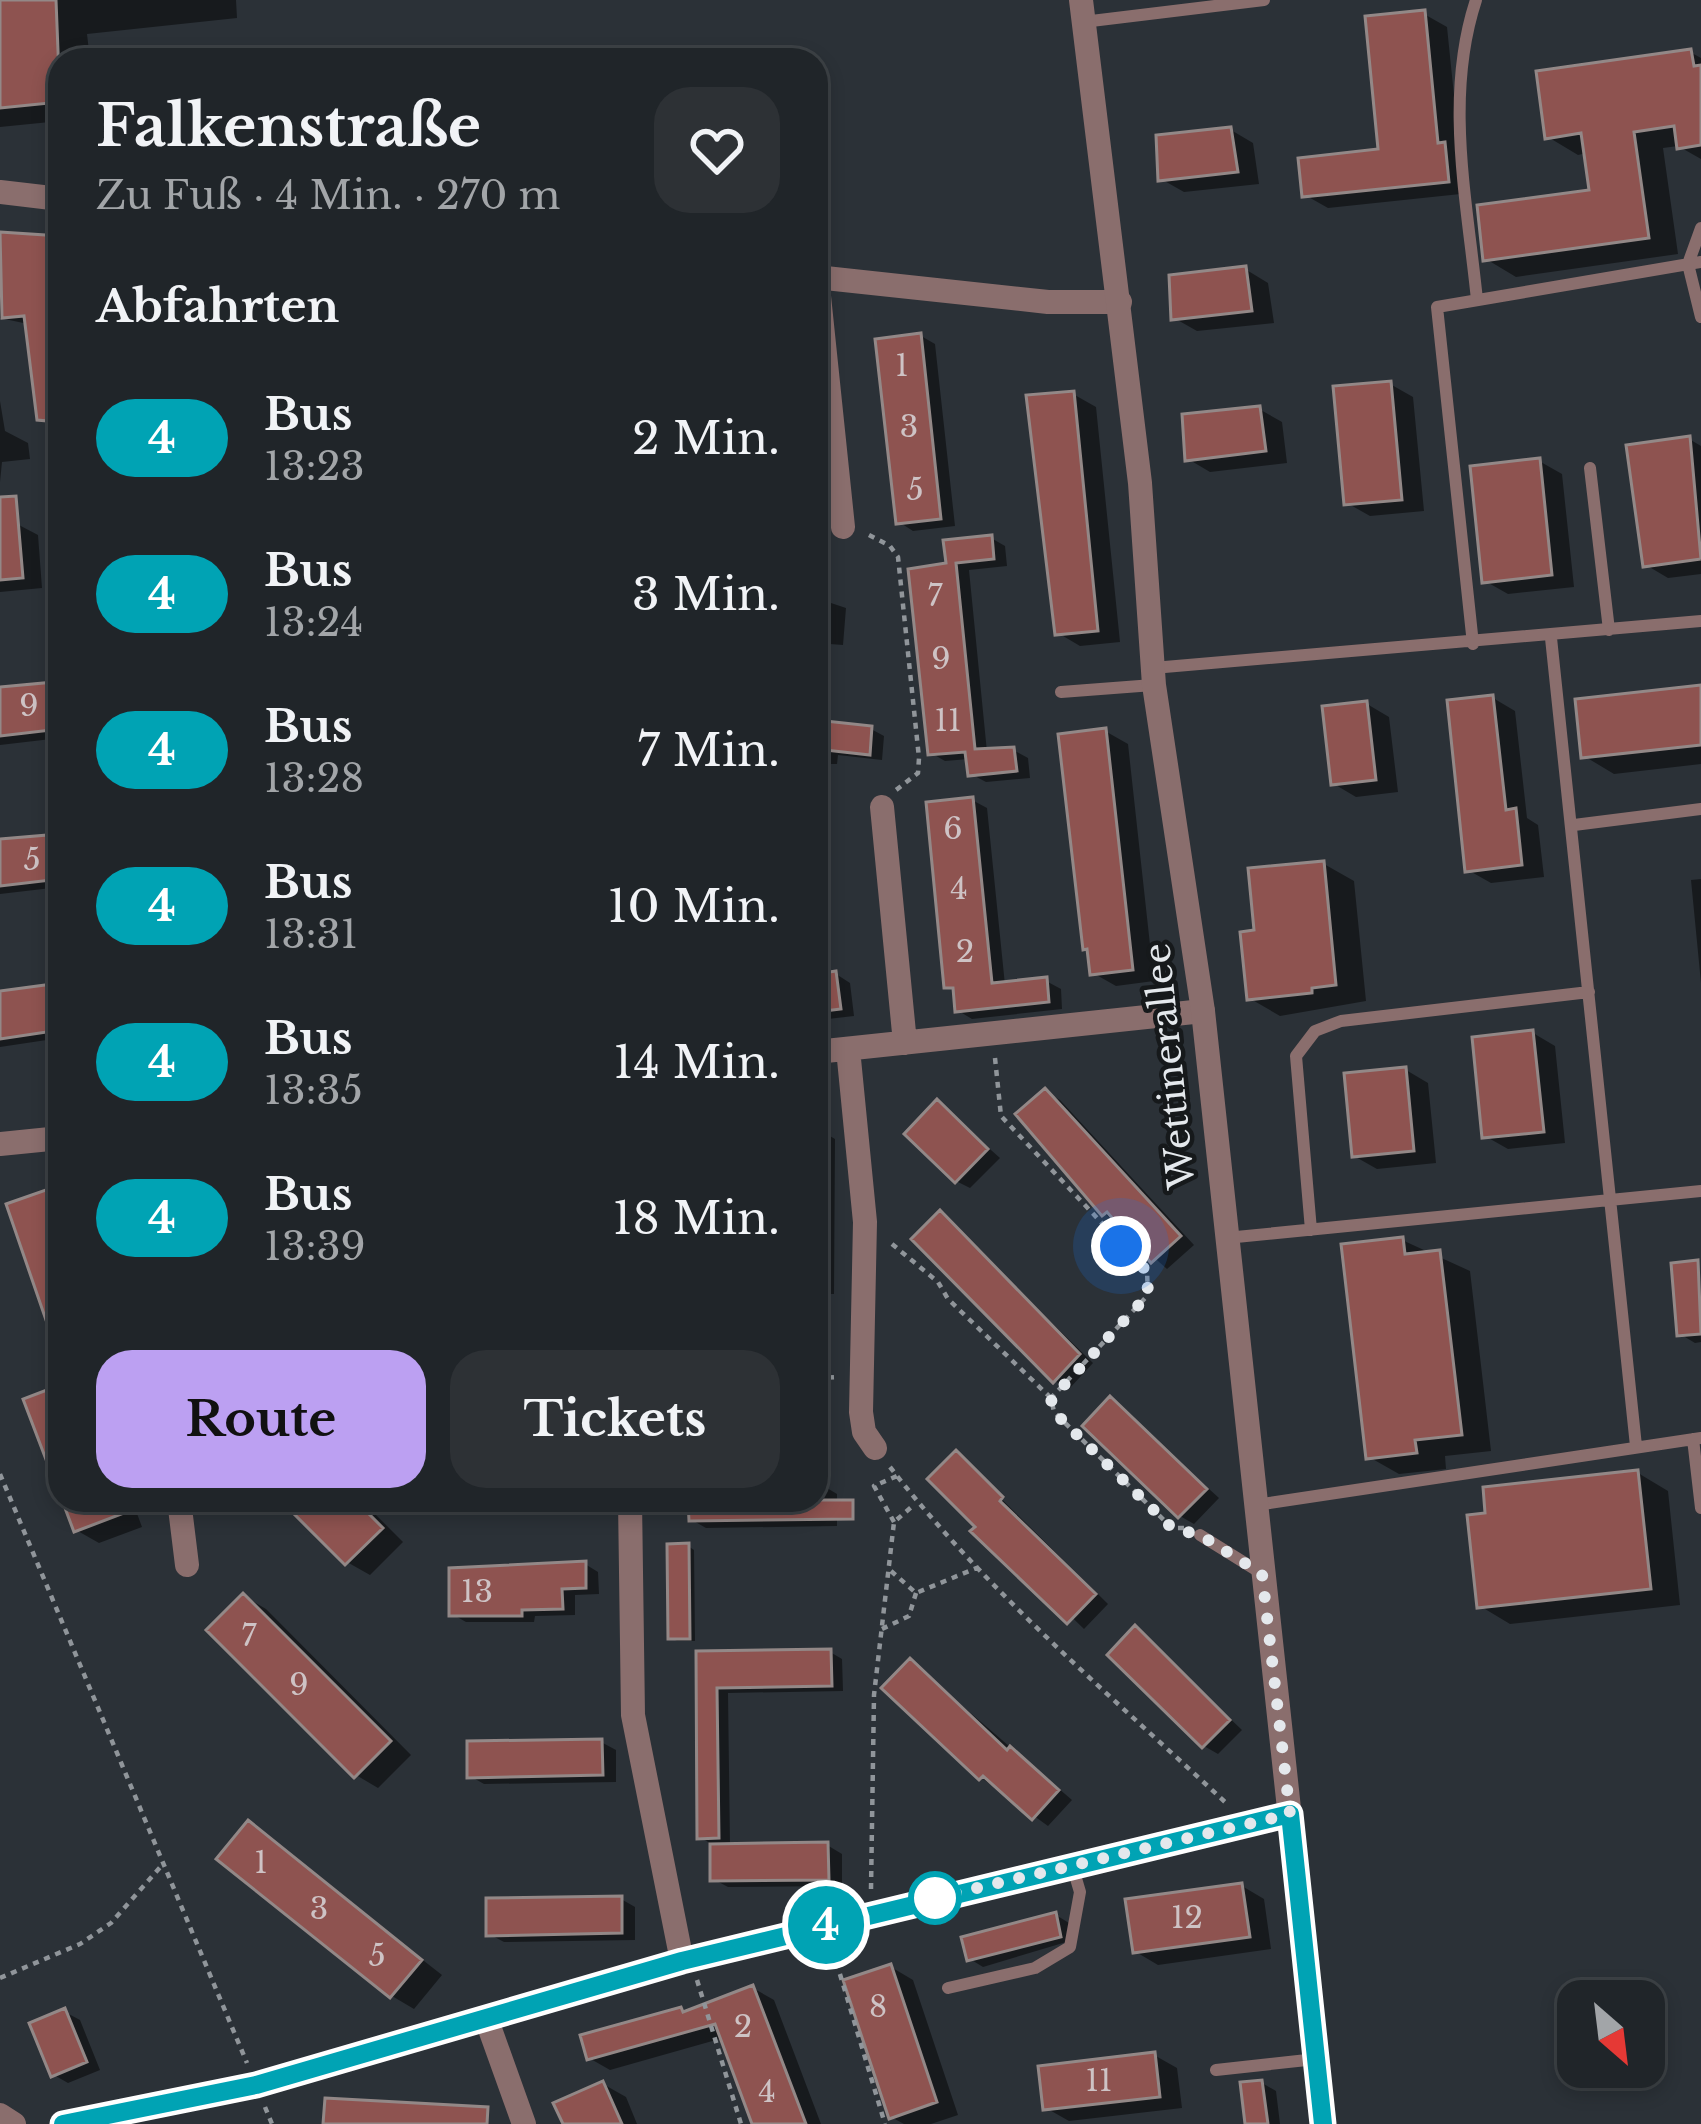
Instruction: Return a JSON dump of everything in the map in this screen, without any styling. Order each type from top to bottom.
[{"type":"street","name":"Wettinerallee","points":[[1082,11],[1120,302],[1154,676],[1203,1011],[1323,2124]]},
{"type":"street","points":[[0,192],[48,198]]},
{"type":"street","points":[[828,278],[1048,302],[1120,302]]},
{"type":"street","points":[[828,383],[843,527]]},
{"type":"street","points":[[882,807],[905,1043]]},
{"type":"street","points":[[828,1051],[1203,1011]]},
{"type":"street","points":[[848,1049],[865,1222],[861,1412],[864,1432],[875,1448]]},
{"type":"street","points":[[0,1144],[48,1139]]},
{"type":"street","points":[[180,1512],[187,1565]]},
{"type":"street","points":[[630,1512],[632,1715],[687,1960]]},
{"type":"street","points":[[63,2124],[256,2085],[687,1960],[1290,1814]]},
{"type":"street","points":[[486,2018],[524,2124]]},
{"type":"street","points":[[0,2115],[14,2124]]},
{"type":"lane","points":[[1082,11],[1264,0]]},
{"type":"lane","points":[[1476,0],[1462,42],[1458,109],[1478,300]]},
{"type":"lane","points":[[1701,228],[1694,263],[1701,317]]},
{"type":"lane","points":[[1473,644],[1437,307],[1694,263]]},
{"type":"lane","points":[[1590,468],[1609,630]]},
{"type":"lane","points":[[1061,692],[1154,676],[1701,621]]},
{"type":"lane","points":[[1552,638],[1636,1447]]},
{"type":"lane","points":[[1574,825],[1701,809]]},
{"type":"lane","points":[[1311,1230],[1296,1056],[1316,1030],[1341,1022],[1589,992]]},
{"type":"lane","points":[[1225,1238],[1701,1191]]},
{"type":"lane","points":[[1254,1505],[1697,1438],[1701,1508]]},
{"type":"lane","points":[[1200,1535],[1262,1574]]},
{"type":"lane","points":[[948,1988],[1035,1968],[1070,1947],[1080,1892],[1071,1864]]},
{"type":"lane","points":[[1216,2069],[1316,2059]]},
{"type":"path","points":[[843,527],[848,533],[872,536],[898,557],[919,758],[918,773],[887,795],[882,807]]},
{"type":"path","points":[[992,1034],[1001,1116],[1147,1271],[1148,1295],[1051,1399]]},
{"type":"path","points":[[865,1222],[938,1282],[947,1299],[1051,1399],[1054,1412],[1172,1528],[1200,1535]]},
{"type":"path","points":[[875,1448],[917,1502],[980,1567],[1246,1823]]},
{"type":"path","points":[[0,1474],[256,2085]]},
{"type":"path","points":[[871,1895],[874,1695],[894,1522],[874,1486],[897,1476]]},
{"type":"path","points":[[894,1522],[917,1502]]},
{"type":"path","points":[[881,1630],[908,1616],[916,1593],[980,1567]]},
{"type":"path","points":[[888,1568],[916,1593]]},
{"type":"path","points":[[0,1978],[80,1944],[110,1923],[163,1864]]},
{"type":"path","points":[[825,1925],[885,2124]]},
{"type":"path","points":[[687,1960],[741,2124]]},
{"type":"building","points":[[0,0],[56,0],[58,48],[48,48],[48,103],[0,108]]},
{"type":"building","points":[[1425,10],[1438,143],[1445,142],[1449,182],[1302,197],[1298,158],[1378,149],[1365,16]]},
{"type":"building","points":[[1691,49],[1694,66],[1701,65],[1701,145],[1677,149],[1674,126],[1634,132],[1649,238],[1483,261],[1477,205],[1589,190],[1581,133],[1545,139],[1536,71]]},
{"type":"building","points":[[1231,127],[1238,172],[1158,181],[1156,135]]},
{"type":"building","points":[[0,232],[48,235],[48,421],[37,420],[24,316],[2,318]]},
{"type":"building","points":[[1246,266],[1252,311],[1171,320],[1169,275]]},
{"type":"building","points":[[921,333],[941,519],[896,524],[875,339]]},
{"type":"building","points":[[1391,381],[1402,500],[1344,505],[1333,386]]},
{"type":"building","points":[[1074,391],[1098,631],[1055,635],[1026,395]]},
{"type":"building","points":[[1260,406],[1266,451],[1185,461],[1182,414]]},
{"type":"building","points":[[1690,436],[1701,559],[1643,567],[1626,445]]},
{"type":"building","points":[[1540,458],[1552,575],[1482,583],[1470,466]]},
{"type":"building","points":[[16,496],[23,578],[0,580],[0,497]]},
{"type":"building","points":[[992,535],[994,559],[956,563],[975,749],[1014,747],[1017,771],[968,776],[965,752],[928,755],[908,569],[946,563],[943,540]]},
{"type":"building","points":[[48,683],[48,730],[0,736],[0,687]]},
{"type":"building","points":[[1701,685],[1701,745],[1581,758],[1575,699]]},
{"type":"building","points":[[1493,695],[1506,810],[1516,808],[1522,865],[1465,872],[1447,700]]},
{"type":"building","points":[[1367,701],[1376,780],[1331,785],[1322,706]]},
{"type":"building","points":[[828,721],[872,726],[870,755],[828,750]]},
{"type":"building","points":[[1106,728],[1133,970],[1090,975],[1087,949],[1083,950],[1058,734]]},
{"type":"building","points":[[973,797],[992,983],[1047,977],[1049,1002],[955,1012],[953,988],[944,988],[926,802]]},
{"type":"building","points":[[48,835],[48,880],[0,886],[0,839]]},
{"type":"building","points":[[1324,861],[1336,985],[1312,988],[1312,993],[1247,1000],[1240,932],[1254,930],[1248,868]]},
{"type":"building","points":[[836,971],[841,1009],[828,1011],[828,972]]},
{"type":"building","points":[[48,985],[48,1032],[0,1039],[0,991]]},
{"type":"building","points":[[1533,1030],[1544,1132],[1482,1138],[1472,1037]]},
{"type":"building","points":[[1406,1067],[1414,1151],[1352,1157],[1344,1073]]},
{"type":"building","points":[[1045,1088],[1181,1236],[1151,1263],[1107,1212],[1102,1216],[1015,1114]]},
{"type":"building","points":[[937,1099],[988,1149],[955,1183],[904,1134]]},
{"type":"building","points":[[48,1189],[48,1326],[6,1204]]},
{"type":"building","points":[[940,1210],[1080,1354],[1053,1383],[911,1239]]},
{"type":"building","points":[[1403,1237],[1405,1254],[1440,1250],[1462,1435],[1415,1440],[1417,1453],[1366,1459],[1341,1244]]},
{"type":"building","points":[[1698,1260],[1701,1334],[1677,1336],[1671,1263]]},
{"type":"building","points":[[48,1390],[48,1465],[23,1399]]},
{"type":"building","points":[[1110,1396],[1207,1489],[1178,1518],[1082,1426]]},
{"type":"building","points":[[956,1450],[1003,1497],[1000,1501],[1096,1594],[1067,1624],[970,1531],[975,1527],[927,1479]]},
{"type":"building","points":[[1638,1470],[1651,1589],[1477,1608],[1467,1515],[1485,1513],[1483,1487]]},
{"type":"building","points":[[828,1500],[853,1500],[853,1519],[689,1521],[689,1512],[828,1512]]},
{"type":"building","points":[[66,1512],[127,1512],[74,1532]]},
{"type":"building","points":[[292,1512],[367,1512],[383,1528],[345,1565]]},
{"type":"building","points":[[689,1543],[690,1639],[668,1639],[667,1544]]},
{"type":"building","points":[[586,1561],[586,1588],[562,1589],[563,1609],[522,1610],[522,1616],[449,1616],[449,1568]]},
{"type":"building","points":[[243,1593],[391,1741],[354,1778],[206,1630]]},
{"type":"building","points":[[1135,1625],[1230,1720],[1202,1748],[1107,1655]]},
{"type":"building","points":[[831,1649],[832,1686],[717,1688],[719,1838],[697,1839],[696,1651]]},
{"type":"building","points":[[910,1658],[1007,1750],[1010,1746],[1059,1790],[1032,1820],[983,1776],[979,1780],[881,1688]]},
{"type":"building","points":[[602,1739],[603,1775],[467,1778],[467,1741]]},
{"type":"building","points":[[248,1820],[422,1960],[390,1998],[216,1859]]},
{"type":"building","points":[[828,1842],[829,1880],[710,1881],[710,1844]]},
{"type":"building","points":[[1242,1883],[1250,1937],[1133,1953],[1125,1899]]},
{"type":"building","points":[[622,1896],[622,1933],[486,1936],[486,1898]]},
{"type":"building","points":[[1056,1912],[1061,1937],[967,1961],[961,1937]]},
{"type":"building","points":[[891,1964],[937,2102],[889,2119],[843,1980]]},
{"type":"building","points":[[753,1985],[806,2124],[752,2124],[715,2024],[587,2060],[580,2035],[681,2007],[683,2012]]},
{"type":"building","points":[[65,2008],[87,2062],[51,2077],[29,2023]]},
{"type":"building","points":[[1155,2052],[1160,2097],[1043,2110],[1038,2066]]},
{"type":"building","points":[[1262,2080],[1268,2124],[1245,2124],[1240,2082]]},
{"type":"building","points":[[603,2081],[622,2124],[563,2124],[553,2103]]},
{"type":"building","points":[[325,2098],[488,2107],[487,2124],[323,2124]]},
{"type":"bus line","name":"4","points":[[63,2124],[256,2085],[682,1961],[1290,1814],[1323,2124]]},
{"type":"route","points":[[935,1898],[1290,1814],[1262,1574],[1200,1535],[1172,1528],[1054,1412],[1051,1399],[1148,1295],[1147,1271],[1121,1246]]}]
